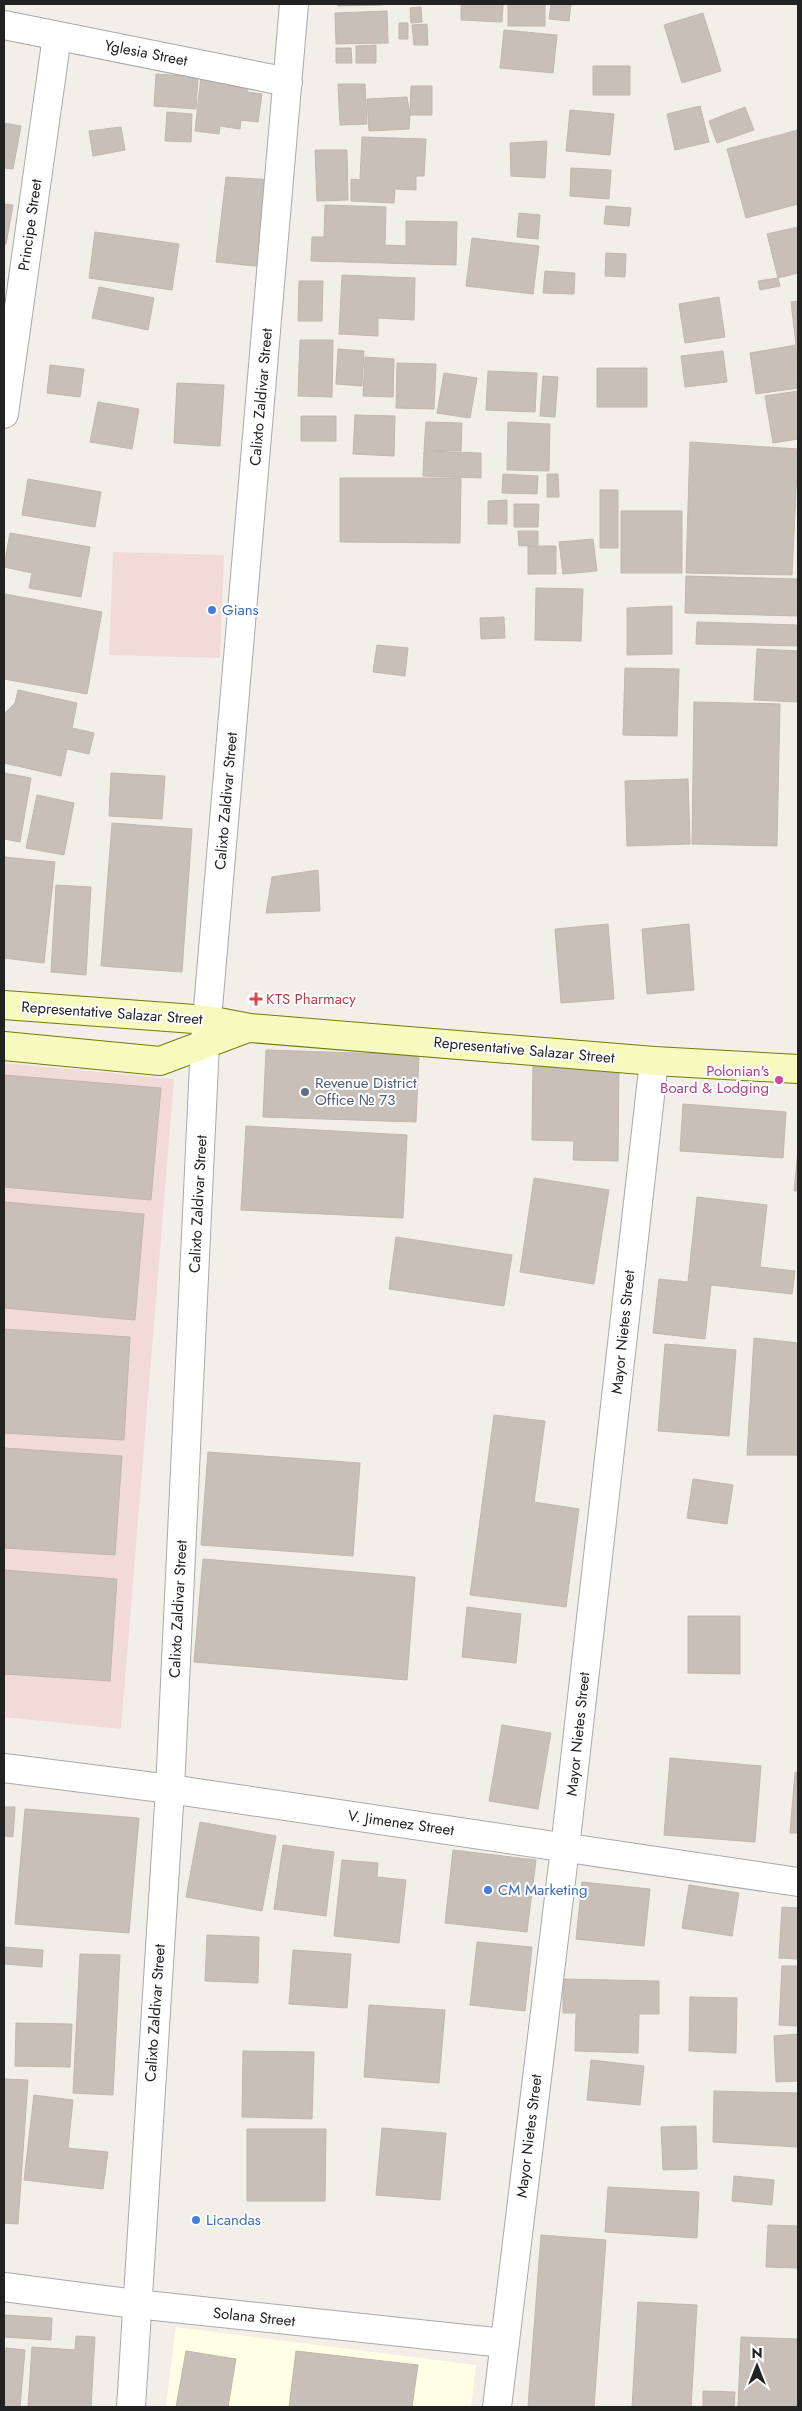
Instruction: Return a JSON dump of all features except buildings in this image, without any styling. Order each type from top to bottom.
[{"type":"street","name":"Calixto Zaldivar Street","points":[[131,2407],[170,1789],[207,1032],[294,4]]},
{"type":"street","name":"Yglesia Street","points":[[4,25],[288,82]]},
{"type":"street","name":"Principe Street","points":[[4,414],[57,36]]},
{"type":"street","name":"Representative Salazar Street","points":[[4,1005],[207,1032],[250,1028],[654,1061],[798,1069]]},
{"type":"street","name":"Representative Salazar Street","points":[[4,1046],[160,1061],[207,1032]]},
{"type":"street","name":"Mayor Nietes Street","points":[[497,2407],[565,1848],[654,1061]]},
{"type":"street","name":"V. Jimenez Street","points":[[4,1768],[170,1789],[798,1882]]},
{"type":"street","name":"Solana Street","points":[[4,2287],[136,2304],[504,2343]]},
{"type":"shaded area","points":[[113,552],[224,555],[220,658],[109,655]]},
{"type":"shaded area","points":[[4,1063],[174,1079],[121,1729],[4,1717]]},
{"type":"shaded area","points":[[176,2327],[476,2365],[471,2407],[166,2407]]},
{"type":"place","name":"Gians","points":[[212,610]]},
{"type":"place","name":"KTS Pharmacy","points":[[256,999]]},
{"type":"place","name":"Polonian's Board & Lodging","points":[[779,1080]]},
{"type":"place","name":"Revenue District Office № 73","points":[[305,1092]]},
{"type":"place","name":"CM Marketing","points":[[488,1890]]},
{"type":"place","name":"Licandas","points":[[196,2220]]}]
